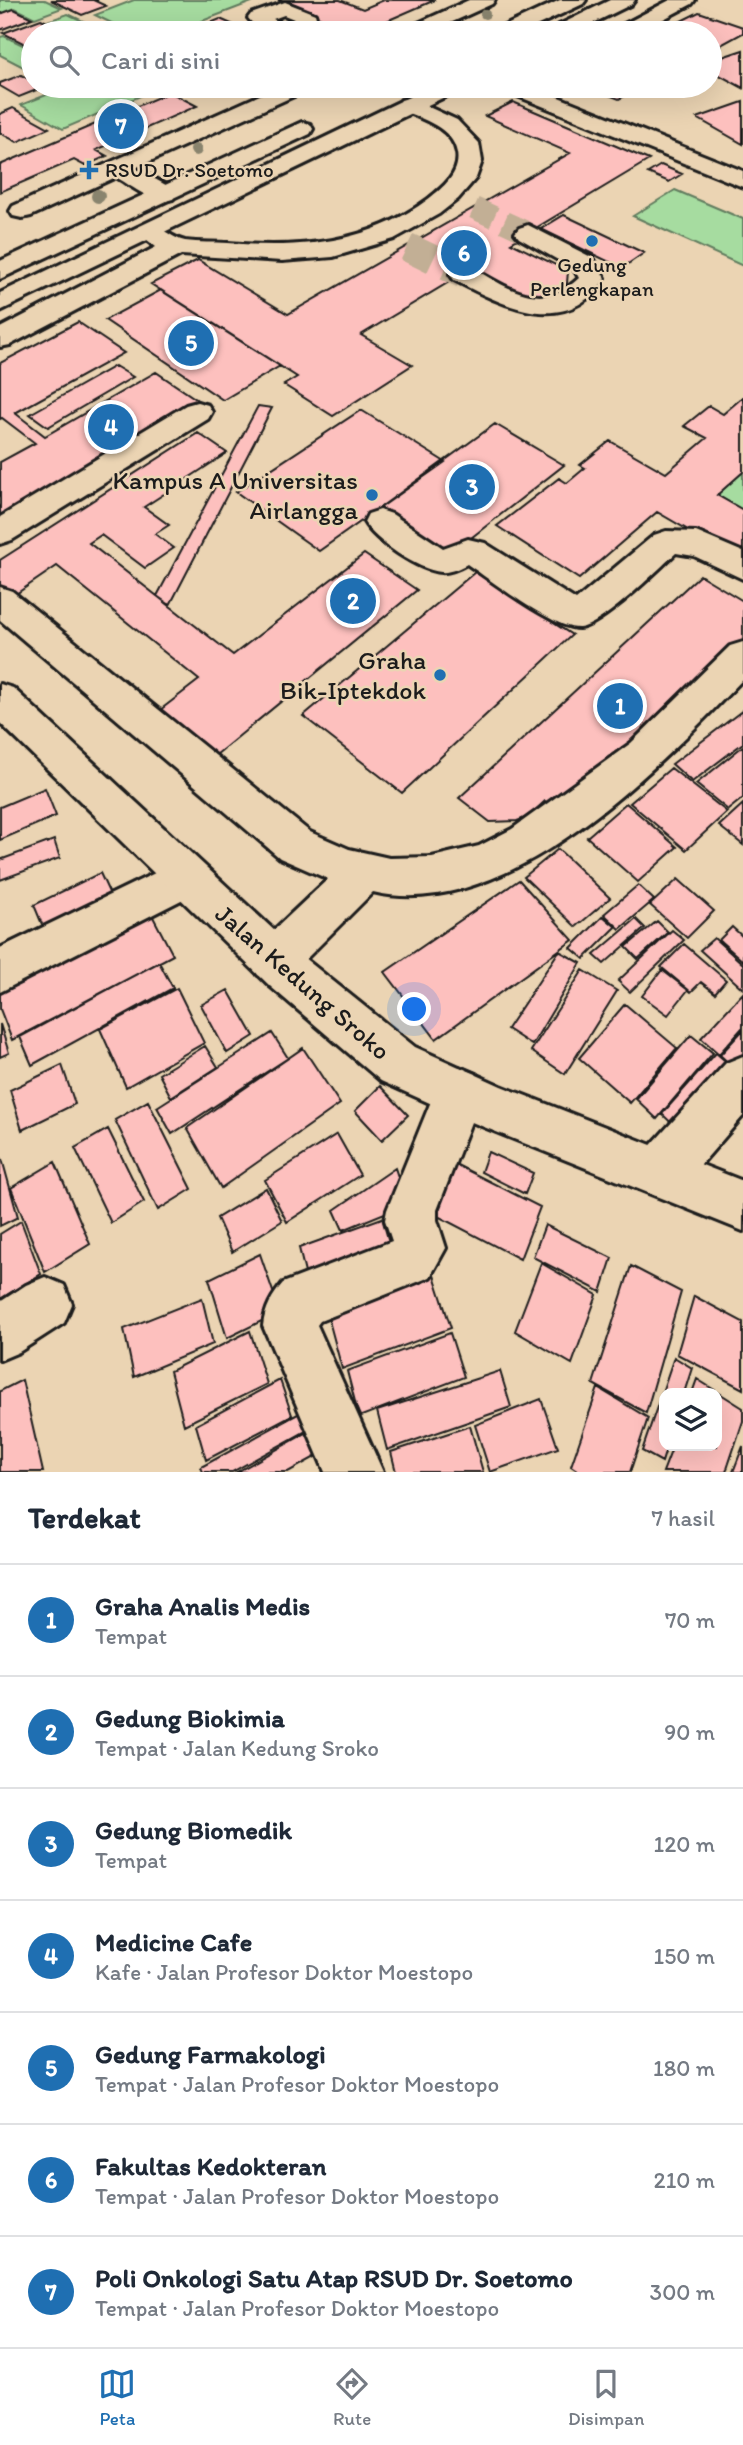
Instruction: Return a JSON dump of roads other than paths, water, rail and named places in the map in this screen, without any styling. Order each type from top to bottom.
[{"type":"main road","points":[[439,21],[485,0]]},
{"type":"main road","points":[[531,21],[576,0]]},
{"type":"main road","points":[[582,21],[625,0]]},
{"type":"main road","points":[[645,21],[685,0]]},
{"type":"main road","points":[[22,211],[271,98]]},
{"type":"main road","points":[[0,303],[425,98]]},
{"type":"main road","points":[[546,98],[743,180]]},
{"type":"main road","points":[[150,232],[177,247],[296,253],[348,246],[416,218],[448,196],[461,181],[470,162],[468,145],[458,132],[409,106]]},
{"type":"main road","points":[[0,271],[321,120]]},
{"type":"main road","points":[[117,168],[164,194]]},
{"type":"main road","points":[[448,196],[474,208]]},
{"type":"main road","points":[[463,274],[529,306],[559,304],[588,286],[592,278],[584,264],[528,233]]},
{"type":"main road","points":[[382,234],[407,247]]},
{"type":"main road","points":[[0,339],[177,247]]},
{"type":"main road","points":[[0,532],[197,412]]},
{"type":"main road","points":[[380,522],[436,559],[448,559],[464,551],[473,552],[567,612],[578,615],[587,611],[666,543],[676,540],[703,546],[743,567]]},
{"type":"main road","points":[[0,600],[295,845],[364,873],[389,877],[432,876],[488,863],[527,842],[645,754],[743,656]]},
{"type":"main road","name":"Jalan Kedung Sroko","points":[[0,699],[274,960],[398,1064],[743,1206]]},
{"type":"main road","points":[[274,960],[364,873]]},
{"type":"main road","points":[[0,971],[186,877]]},
{"type":"main road","points":[[661,1172],[743,1080]]},
{"type":"main road","points":[[354,1472],[290,1326],[291,1315],[302,1302],[412,1259],[416,1255],[420,1248],[411,1220],[412,1210],[459,1091]]},
{"type":"main road","points":[[0,1333],[45,1304]]},
{"type":"tunnel","points":[[474,208],[528,233]]},
{"type":"tunnel","points":[[407,247],[463,274]]},
{"type":"place","name":"Poli Onkologi Satu Atap RSUD Dr. Soetomo","points":[[121,126]]},
{"type":"place","name":"RSUD Dr. Soetomo","points":[[89,170]]},
{"type":"place","name":"Gedung Perlengkapan","points":[[592,241]]},
{"type":"place","name":"Fakultas Kedokteran","points":[[464,253]]},
{"type":"place","name":"Gedung Farmakologi","points":[[191,343]]},
{"type":"place","name":"Medicine Cafe","points":[[111,427]]},
{"type":"place","name":"Gedung Biomedik","points":[[472,487]]},
{"type":"place","name":"Kampus A Universitas Airlangga","points":[[372,495]]},
{"type":"place","name":"Gedung Biokimia","points":[[353,601]]},
{"type":"place","name":"Graha Bik-Iptekdok","points":[[440,675]]},
{"type":"place","name":"Graha Analis Medis","points":[[620,706]]}]
